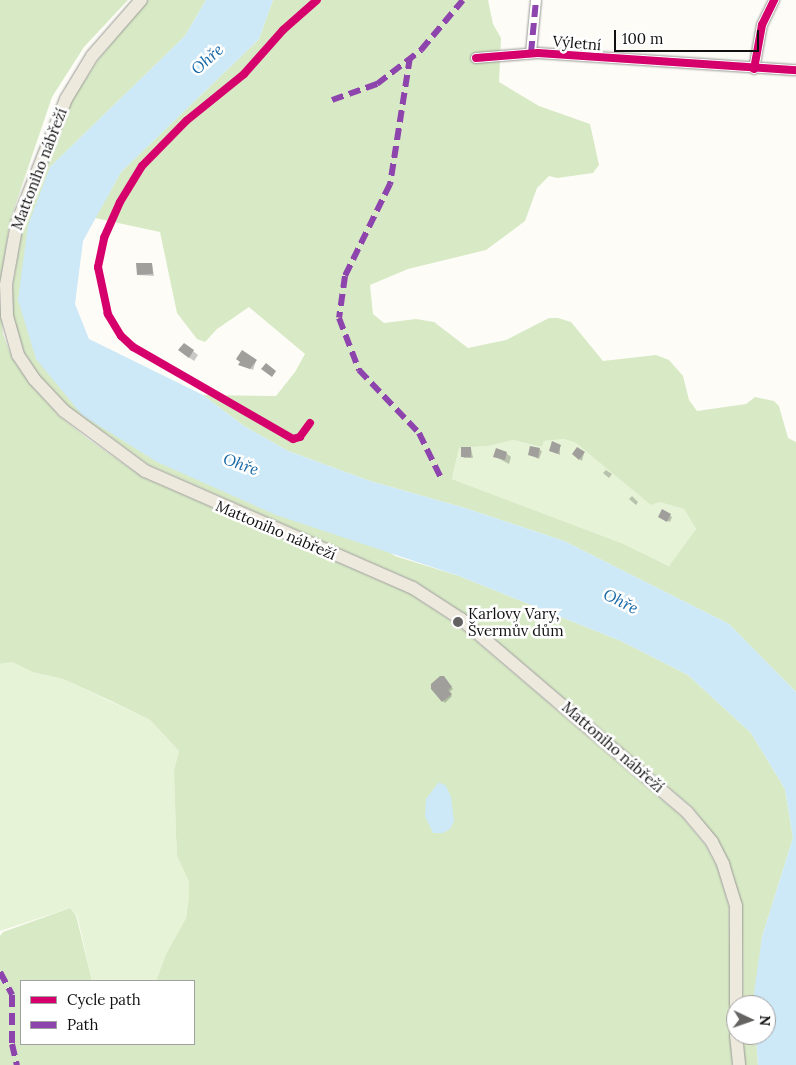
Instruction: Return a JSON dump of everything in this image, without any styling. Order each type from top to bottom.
[{"type":"main road","name":"Mattoniho nábřeží","points":[[141,0],[92,56],[66,99],[17,223],[6,284],[7,316],[18,355],[34,379],[64,411],[146,471],[413,588],[461,619],[557,698],[687,812],[712,842],[723,864],[736,906],[736,995]]},
{"type":"main road","points":[[737,1045],[739,1065]]},
{"type":"street","points":[[531,54],[536,0]]},
{"type":"street","points":[[754,69],[762,25],[774,0]]},
{"type":"street","name":"Výletní","points":[[476,58],[531,54],[754,69],[796,70]]},
{"type":"green space","points":[[0,0],[128,0],[84,47],[52,97],[10,221],[0,283]]},
{"type":"green space","points":[[148,0],[206,0],[185,36],[50,167],[18,300],[395,556],[459,576],[621,641],[688,675],[751,733],[785,789],[793,838],[762,937],[755,995],[743,995],[742,905],[729,862],[717,839],[692,807],[465,614],[416,582],[149,465],[68,406],[39,375],[24,352],[13,316],[13,285],[23,225],[71,102],[98,60]]},
{"type":"green space","points":[[273,0],[488,0],[493,24],[501,38],[499,82],[539,106],[590,124],[599,165],[593,173],[557,178],[549,176],[537,188],[525,221],[486,250],[408,269],[370,285],[373,314],[384,323],[416,319],[434,322],[468,348],[506,340],[549,318],[558,318],[571,322],[603,361],[656,355],[669,360],[683,376],[689,400],[697,411],[746,404],[755,397],[774,401],[779,406],[788,438],[796,442],[796,692],[729,624],[564,541],[465,508],[370,481],[288,451],[244,426],[203,395],[276,396],[295,372],[305,354],[249,307],[217,329],[205,342],[197,339],[177,313],[160,232],[95,218],[121,172],[259,39]],"holes":[[[564,439],[576,443],[651,505],[659,502],[684,509],[696,529],[669,566],[624,544],[452,479],[459,448],[489,446],[513,440],[542,447],[544,441]]]},
{"type":"green space","points":[[0,301],[3,334],[12,358],[29,383],[59,416],[88,439],[142,477],[410,594],[457,625],[682,817],[706,846],[717,867],[729,907],[731,995],[726,995],[726,1045],[732,1045],[732,1065],[0,1065],[0,936],[3,932],[70,908],[76,915],[92,980],[20,980],[20,1045],[195,1045],[195,980],[156,980],[166,954],[186,918],[189,896],[189,882],[177,856],[174,770],[179,751],[150,720],[63,679],[32,672],[12,662],[0,664]]},
{"type":"green space","points":[[564,439],[576,443],[620,478],[659,502],[684,509],[696,529],[670,566],[624,544],[452,479],[459,448],[489,446],[513,440],[542,447],[544,441]]},
{"type":"green space","points":[[12,662],[32,672],[63,679],[150,720],[179,751],[174,770],[177,856],[189,882],[189,896],[186,918],[166,954],[156,980],[92,980],[77,915],[70,908],[0,931],[0,664]]},
{"type":"green space","points":[[744,1045],[757,1045],[758,1065],[745,1065]]},
{"type":"water","name":"Ohře","points":[[206,0],[273,0],[259,39],[121,172],[83,241],[75,304],[89,339],[203,395],[244,426],[288,451],[370,481],[465,508],[564,541],[729,624],[796,692],[796,1065],[758,1065],[757,1045],[776,1045],[776,995],[754,995],[762,937],[793,838],[785,789],[751,733],[688,675],[621,641],[459,576],[276,515],[157,462],[82,415],[36,359],[18,300],[28,225],[50,167],[185,36]]},
{"type":"water","points":[[439,782],[446,786],[451,797],[454,821],[450,829],[443,833],[433,833],[425,816],[426,799]]},
{"type":"building","points":[[136,263],[152,263],[153,274],[137,275]]},
{"type":"building","points":[[184,343],[194,350],[189,358],[178,350]]},
{"type":"building","points":[[242,350],[257,360],[250,369],[238,365],[240,362],[236,359]]},
{"type":"building","points":[[266,363],[276,371],[272,377],[261,369]]},
{"type":"building","points":[[552,441],[561,445],[558,454],[549,451]]},
{"type":"building","points":[[530,446],[540,448],[538,458],[528,455]]},
{"type":"building","points":[[461,447],[471,447],[471,457],[461,457]]},
{"type":"building","points":[[577,447],[585,452],[579,460],[572,454]]},
{"type":"building","points":[[496,448],[507,452],[505,460],[493,457]]},
{"type":"building","points":[[662,509],[671,514],[667,522],[658,517]]},
{"type":"building","points":[[440,676],[444,676],[452,687],[448,690],[452,694],[442,702],[431,689],[431,684]]},
{"type":"marked path","points":[[332,100],[377,84],[421,50],[463,0]]},
{"type":"marked path","points":[[531,53],[536,0]]},
{"type":"marked path","points":[[410,57],[390,184],[345,276],[339,318],[359,370],[419,433],[442,480]]},
{"type":"marked path","points":[[0,972],[12,995],[12,1044],[17,1065]]},
{"type":"cycle path","points":[[310,423],[300,437],[293,439],[133,347],[121,336],[108,314],[98,267],[104,238],[120,202],[142,166],[186,121],[244,74],[283,30],[317,0]]},
{"type":"cycle path","points":[[754,69],[762,25],[774,0]]},
{"type":"cycle path","points":[[476,58],[538,53],[796,70]]},
{"type":"place","name":"Karlovy Vary, Švermův dům","points":[[458,622]]}]
